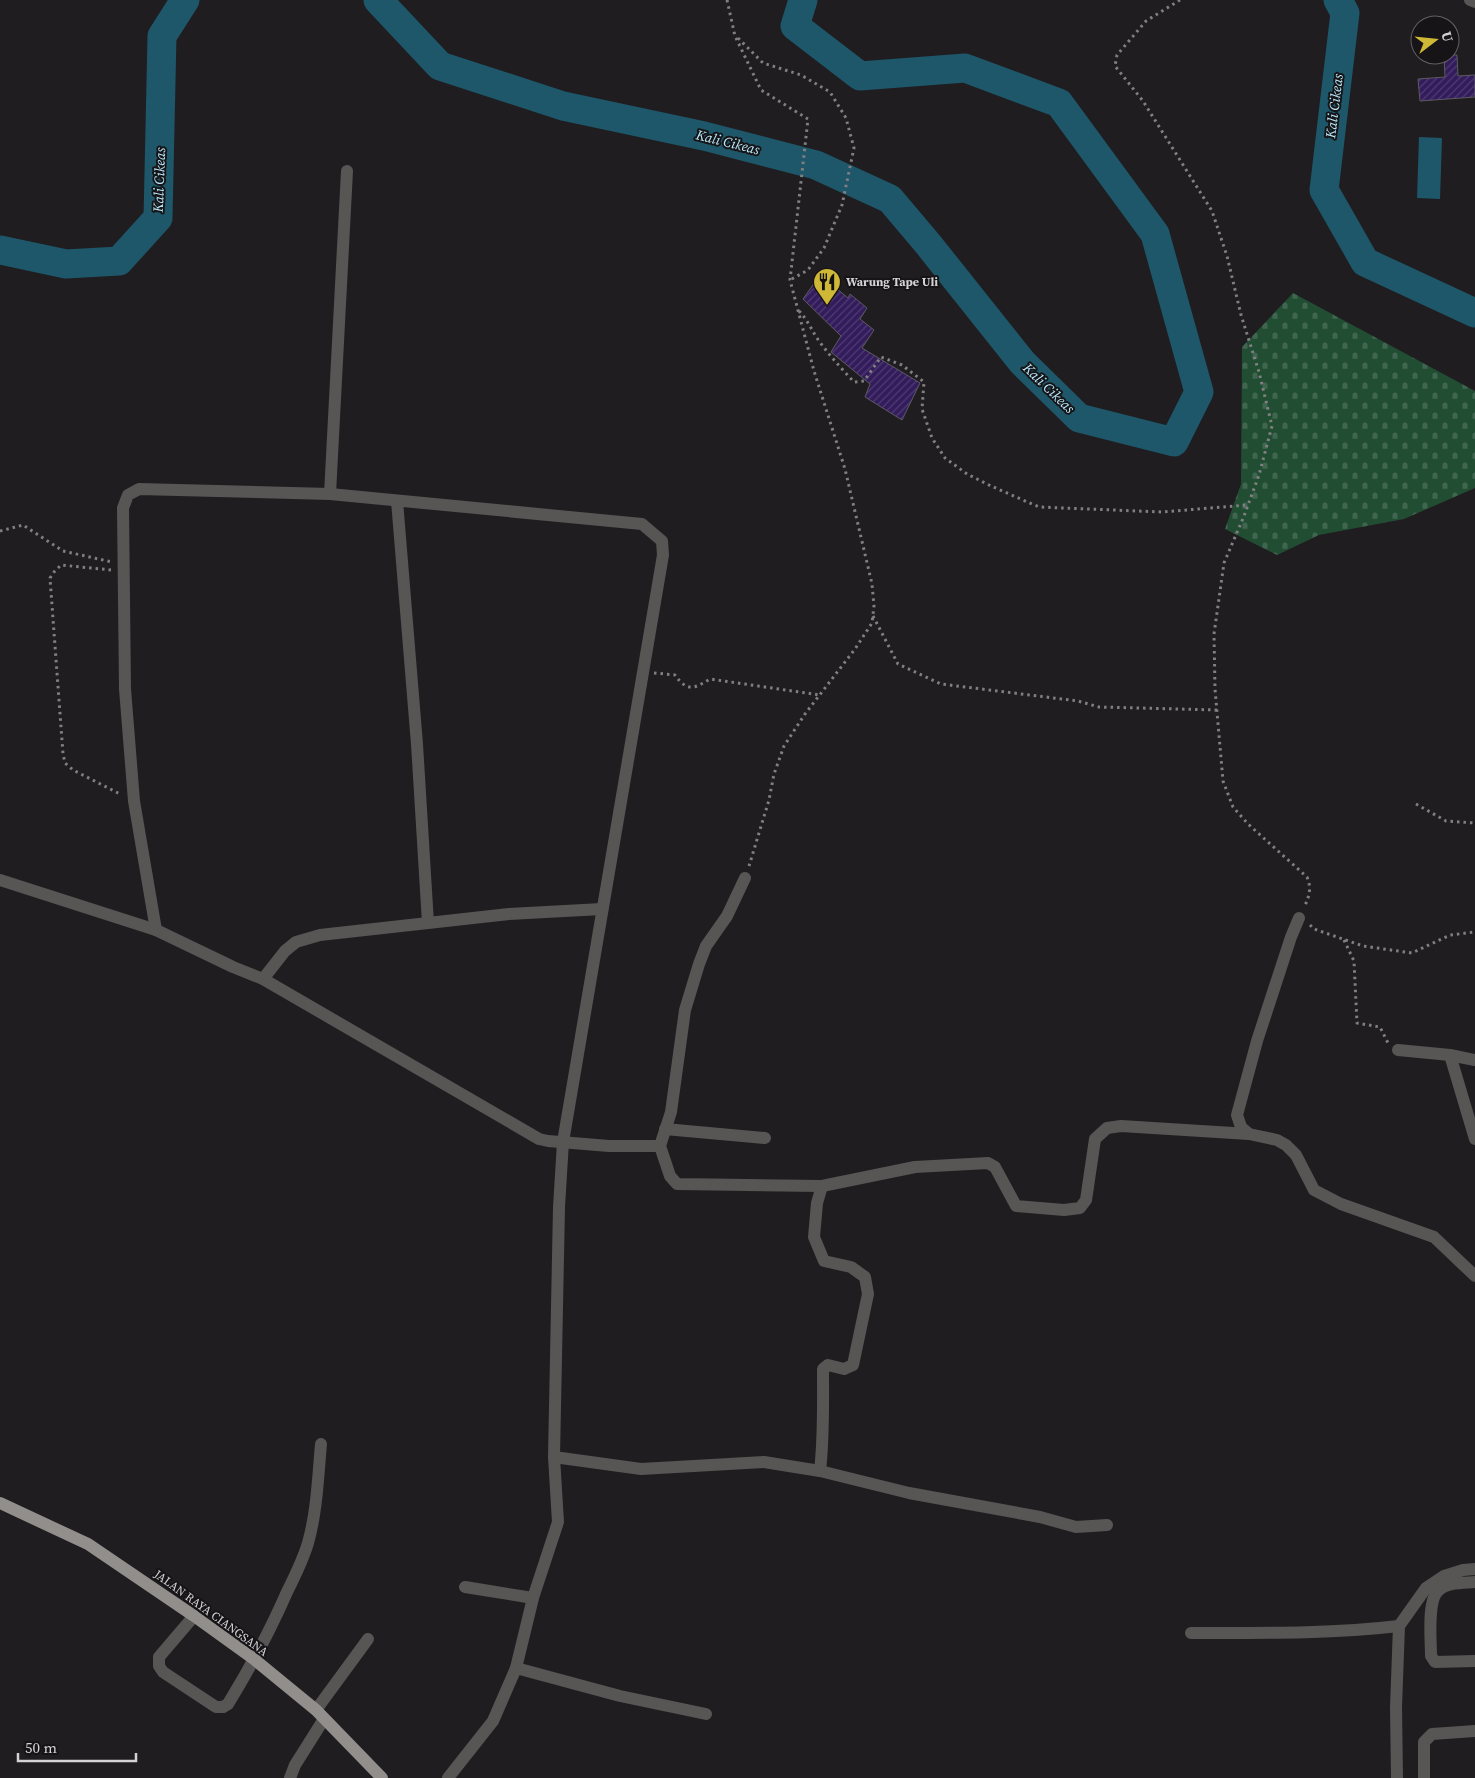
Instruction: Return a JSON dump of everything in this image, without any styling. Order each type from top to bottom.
[{"type":"main road","name":"JALAN RAYA CIANGSANA","points":[[0,1503],[88,1544],[194,1616],[255,1660],[320,1715],[382,1778]]},
{"type":"street","points":[[1470,0],[1475,2]]},
{"type":"street","points":[[330,494],[347,171]]},
{"type":"street","points":[[156,930],[134,801],[125,689],[123,508],[128,495],[139,489],[330,494],[642,524],[662,541],[663,555],[644,671],[563,1142],[559,1207],[554,1456],[558,1522],[533,1598],[516,1668],[494,1721],[448,1778]]},
{"type":"street","points":[[397,501],[428,923]]},
{"type":"street","points":[[745,878],[727,916],[706,946],[685,1010],[671,1112],[660,1146],[670,1176],[677,1184],[822,1186],[915,1167],[988,1163],[995,1167],[1016,1206],[1064,1210],[1080,1208],[1086,1200],[1095,1139],[1107,1128],[1121,1126],[1249,1134],[1277,1140],[1286,1145],[1296,1155],[1314,1190],[1341,1204],[1434,1237],[1475,1276]]},
{"type":"street","points":[[0,880],[156,930],[233,967],[263,979],[524,1131],[548,1141],[609,1146],[660,1146]]},
{"type":"street","points":[[263,979],[284,951],[296,942],[320,935],[509,914],[602,909]]},
{"type":"street","points":[[1249,1134],[1241,1127],[1237,1115],[1257,1041],[1299,918]]},
{"type":"street","points":[[1398,1050],[1450,1055],[1475,1060]]},
{"type":"street","points":[[1450,1055],[1475,1139]]},
{"type":"street","points":[[665,1129],[765,1138]]},
{"type":"street","points":[[820,1472],[824,1437],[822,1413],[823,1368],[828,1365],[844,1369],[853,1365],[868,1294],[865,1277],[851,1267],[824,1261],[814,1238],[817,1203],[822,1186]]},
{"type":"street","points":[[194,1616],[159,1656],[159,1666],[163,1672],[216,1707],[223,1707],[228,1704],[255,1660],[308,1544],[313,1522],[321,1444]]},
{"type":"street","points":[[554,1456],[641,1469],[764,1462],[820,1472],[909,1493],[1040,1517],[1076,1526],[1107,1525]]},
{"type":"street","points":[[1397,1778],[1396,1707],[1399,1626],[1426,1588],[1444,1576],[1463,1570],[1475,1569]]},
{"type":"street","points":[[1475,1582],[1455,1584],[1439,1589],[1432,1599],[1431,1656],[1435,1662],[1475,1661]]},
{"type":"street","points":[[465,1587],[533,1598]]},
{"type":"street","points":[[1191,1633],[1291,1634],[1348,1632],[1399,1626]]},
{"type":"street","points":[[290,1778],[320,1715],[368,1639]]},
{"type":"street","points":[[516,1668],[620,1696],[706,1714]]},
{"type":"street","points":[[1424,1778],[1424,1742],[1427,1738],[1432,1734],[1475,1731]]},
{"type":"path","points":[[728,0],[736,36],[761,90],[808,119],[790,280],[814,371],[845,469],[874,595],[872,623],[784,746],[774,774],[757,844],[745,878]]},
{"type":"path","points":[[1180,0],[1146,21],[1117,55],[1115,66],[1143,101],[1184,163],[1212,211],[1227,256],[1241,315],[1259,372],[1272,426],[1259,475],[1224,564],[1214,634],[1217,710],[1224,781],[1233,807],[1248,824],[1308,876],[1310,893],[1299,918],[1314,929],[1363,946],[1412,953],[1450,935],[1475,932]]},
{"type":"path","points":[[736,36],[763,63],[801,75],[830,92],[846,118],[854,148],[842,205],[824,248],[808,270],[790,280]]},
{"type":"path","points":[[798,310],[806,318],[816,337],[854,382],[864,381],[881,357],[902,365],[924,382],[922,409],[932,438],[945,458],[967,474],[1039,507],[1162,512],[1248,505]]},
{"type":"path","points":[[0,531],[23,525],[63,552],[123,567]]},
{"type":"path","points":[[123,567],[61,565],[50,578],[65,763],[73,770],[134,801]]},
{"type":"path","points":[[873,616],[898,664],[941,684],[1078,701],[1099,707],[1217,710]]},
{"type":"path","points":[[644,671],[675,675],[682,685],[691,688],[699,686],[710,679],[820,695]]},
{"type":"path","points":[[1416,804],[1446,821],[1475,824]]},
{"type":"path","points":[[1344,939],[1354,961],[1357,1023],[1380,1027],[1388,1044],[1398,1050]]},
{"type":"green space","points":[[1293,293],[1475,391],[1475,488],[1404,519],[1319,535],[1277,555],[1225,529],[1241,484],[1242,347]]},
{"type":"water","points":[[1419,137],[1442,138],[1440,199],[1417,198]]},
{"type":"building","points":[[1444,65],[1457,65],[1458,76],[1475,75],[1475,97],[1420,101],[1418,79],[1445,77]]},
{"type":"building","points":[[820,275],[848,298],[850,294],[867,308],[860,319],[874,330],[862,348],[920,383],[902,420],[865,397],[870,384],[831,352],[841,336],[803,299]]},
{"type":"waterway","name":"Kali Cikeas","points":[[0,250],[66,264],[119,261],[158,218],[162,36],[185,0]]},
{"type":"waterway","name":"Kali Cikeas","points":[[378,0],[440,66],[563,106],[704,136],[816,165],[890,199],[1022,362],[1079,418],[1174,442],[1199,392],[1155,234],[1059,103],[965,68],[860,76],[795,26],[803,0]]},
{"type":"waterway","name":"Kali Cikeas","points":[[1338,0],[1345,13],[1324,190],[1365,262],[1475,313]]},
{"type":"place","name":"Warung Tape Uli","points":[[827,306]]}]
